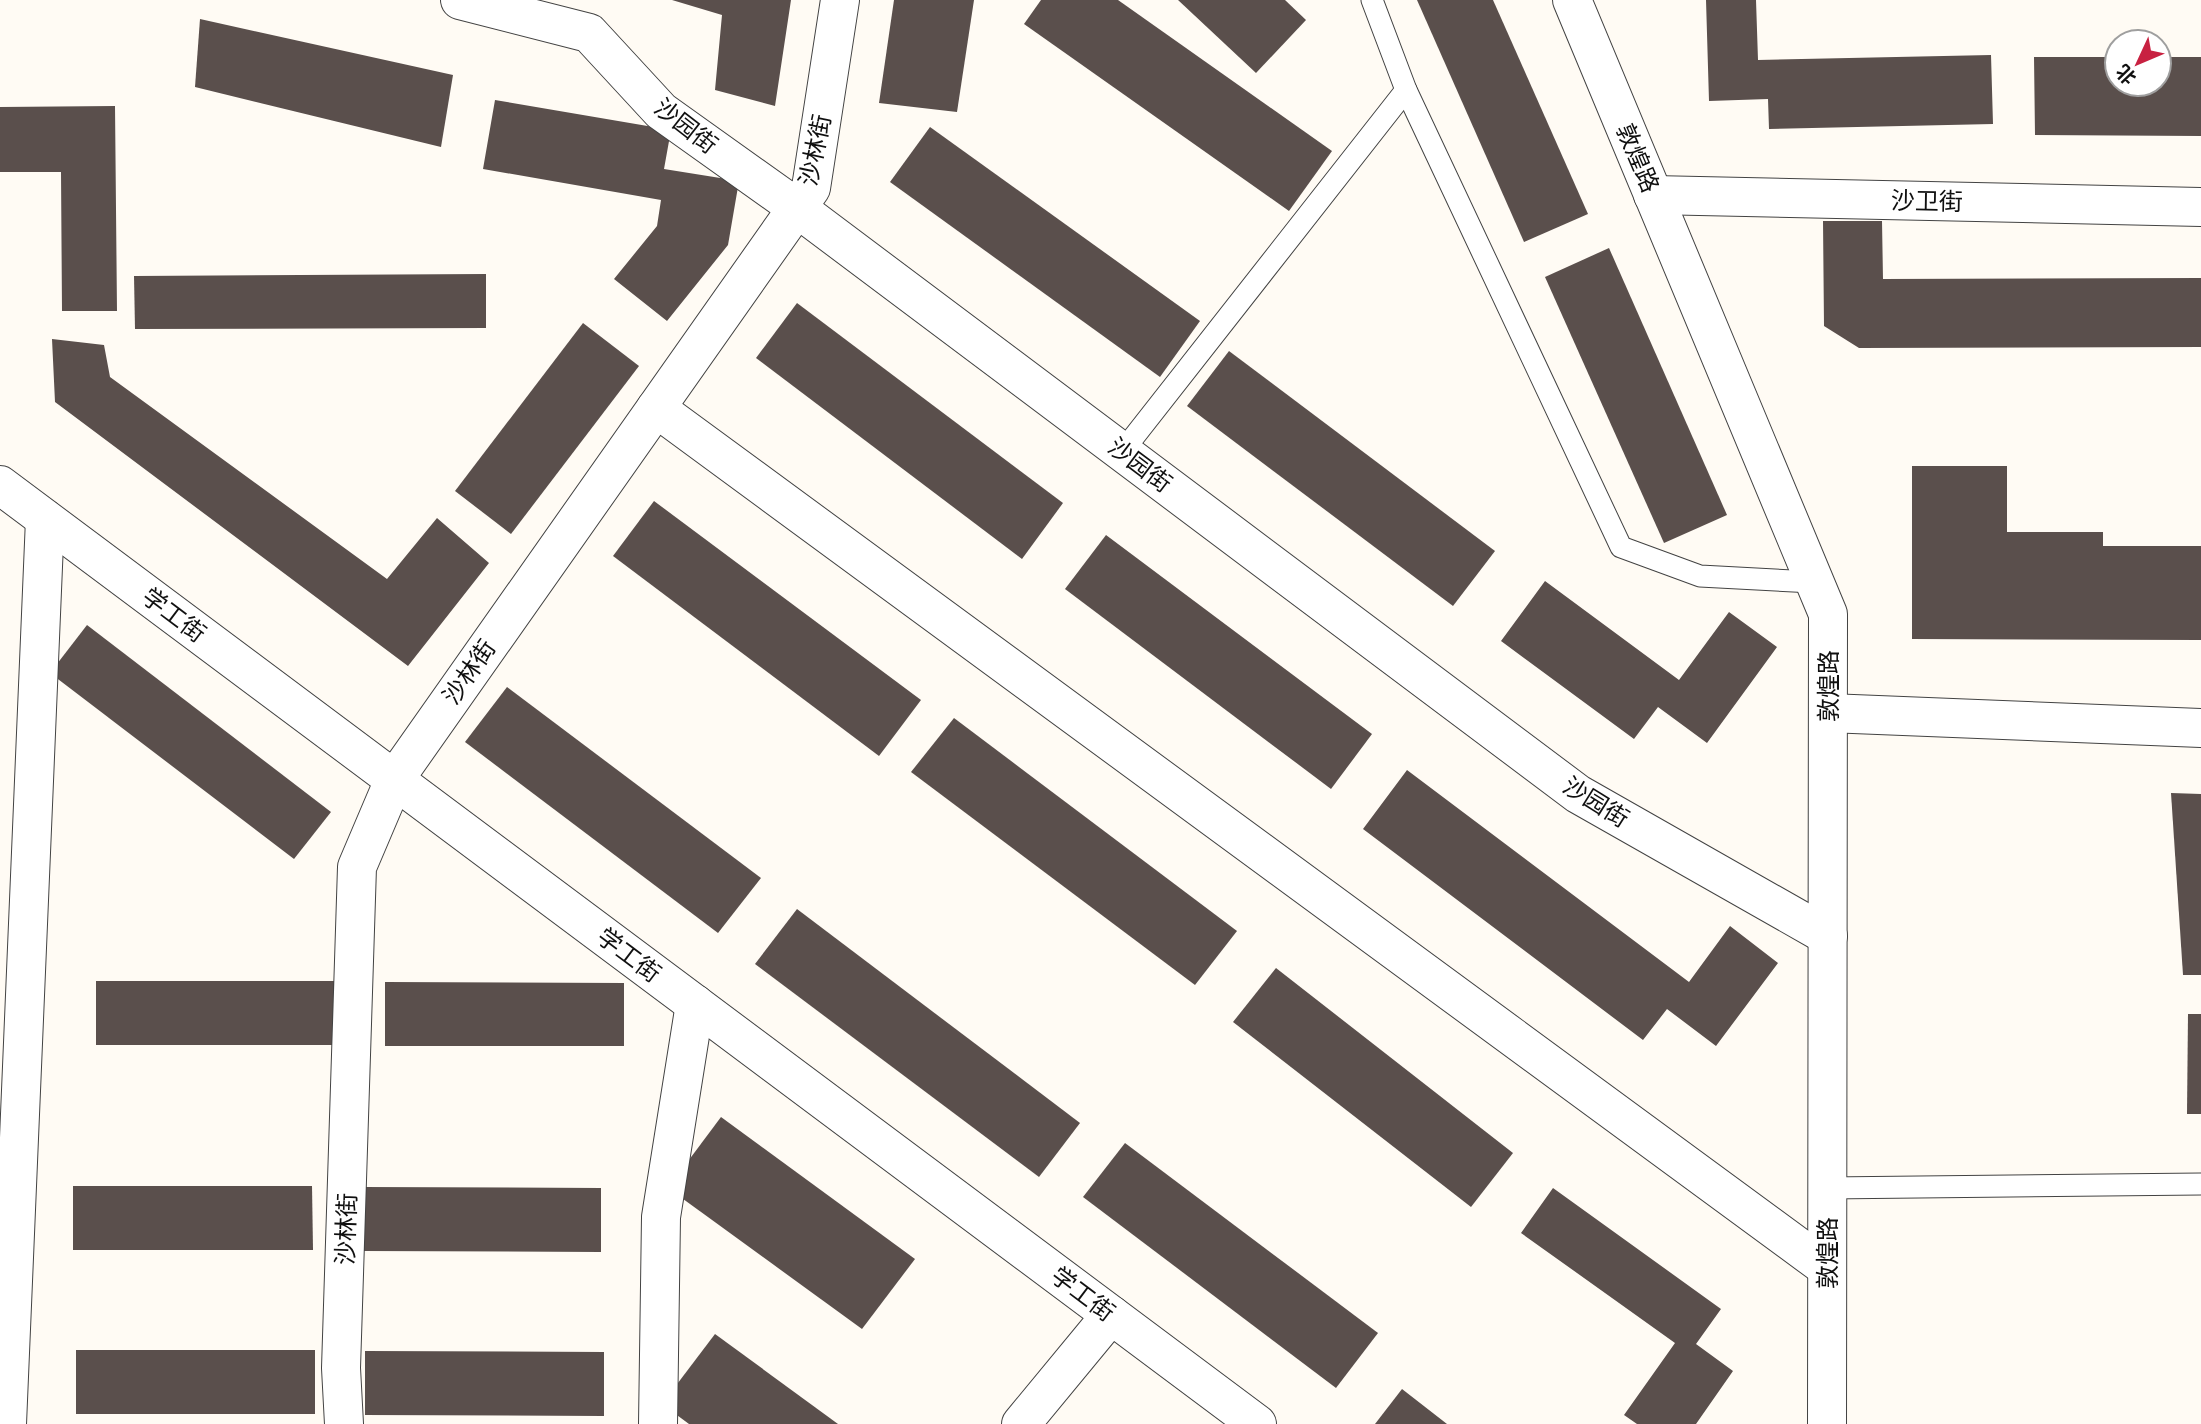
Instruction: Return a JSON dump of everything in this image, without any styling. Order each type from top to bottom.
[{"type":"street","name":"沙园街","points":[[460,0],[589,33],[661,111],[797,208],[1578,793],[1828,936]]},
{"type":"street","name":"沙林街","points":[[344,1424],[341,1368],[358,867],[394,780],[811,188],[840,0]]},
{"type":"street","name":"敦煌路","points":[[1572,0],[1828,614],[1827,1424]]},
{"type":"street","name":"沙卫街","points":[[1653,195],[2201,207]]},
{"type":"street","points":[[656,408],[1827,1268]]},
{"type":"street","name":"学工街","points":[[0,485],[1257,1424]]},
{"type":"street","points":[[7,1424],[45,519]]},
{"type":"street","points":[[1828,713],[2201,728]]},
{"type":"street","points":[[657,1424],[660,1217],[695,1004]]},
{"type":"street","points":[[1021,1424],[1111,1315]]},
{"type":"lane","points":[[1372,0],[1406,90],[1621,547],[1700,576],[1813,582]]},
{"type":"lane","points":[[1122,452],[1406,90]]},
{"type":"lane","points":[[1827,1188],[2201,1184]]},
{"type":"building","points":[[672,0],[791,0],[775,106],[715,90],[722,15]]},
{"type":"building","points":[[894,0],[974,0],[957,112],[879,103]]},
{"type":"building","points":[[1041,0],[1118,0],[1332,151],[1289,211],[1024,24]]},
{"type":"building","points":[[1178,0],[1285,0],[1306,20],[1256,73]]},
{"type":"building","points":[[1417,0],[1493,0],[1588,214],[1524,242]]},
{"type":"building","points":[[1706,0],[1756,0],[1758,60],[1991,55],[1993,124],[1769,129],[1768,99],[1709,101]]},
{"type":"building","points":[[200,19],[453,75],[441,147],[195,87]]},
{"type":"building","points":[[2034,57],[2103,57],[2103,98],[2173,98],[2173,57],[2201,57],[2201,136],[2035,135]]},
{"type":"building","points":[[495,100],[671,130],[664,169],[739,181],[728,245],[667,321],[614,279],[657,226],[661,200],[483,169]]},
{"type":"building","points":[[115,106],[117,311],[62,311],[61,172],[0,172],[0,107]]},
{"type":"building","points":[[930,127],[1200,321],[1160,377],[890,182]]},
{"type":"building","points":[[1823,221],[1882,221],[1883,279],[2201,278],[2201,347],[1859,348],[1824,326]]},
{"type":"building","points":[[1609,248],[1727,515],[1664,543],[1545,277]]},
{"type":"building","points":[[486,274],[486,328],[135,329],[134,276]]},
{"type":"building","points":[[797,303],[1063,503],[1022,559],[756,358]]},
{"type":"building","points":[[583,323],[639,366],[511,534],[455,491]]},
{"type":"building","points":[[52,339],[104,345],[110,377],[387,579],[437,518],[489,563],[408,666],[55,402]]},
{"type":"building","points":[[1229,351],[1495,551],[1453,606],[1187,406]]},
{"type":"building","points":[[1912,466],[2007,466],[2007,532],[2103,532],[2103,546],[2201,546],[2201,640],[1912,639]]},
{"type":"building","points":[[654,501],[921,700],[879,756],[613,556]]},
{"type":"building","points":[[1106,535],[1372,734],[1331,789],[1065,589]]},
{"type":"building","points":[[1545,581],[1679,680],[1729,612],[1777,647],[1707,743],[1658,707],[1634,739],[1501,641]]},
{"type":"building","points":[[87,625],[331,812],[294,859],[50,673]]},
{"type":"building","points":[[507,687],[761,878],[718,933],[465,742]]},
{"type":"building","points":[[954,718],[1237,931],[1195,985],[911,772]]},
{"type":"building","points":[[1407,770],[1689,982],[1730,926],[1778,963],[1716,1046],[1667,1009],[1643,1040],[1363,829]]},
{"type":"building","points":[[2171,793],[2201,794],[2201,975],[2183,975]]},
{"type":"building","points":[[797,909],[1080,1123],[1039,1177],[755,964]]},
{"type":"building","points":[[1276,968],[1513,1153],[1471,1207],[1233,1022]]},
{"type":"building","points":[[96,981],[335,981],[335,1045],[96,1045]]},
{"type":"building","points":[[385,982],[624,983],[624,1046],[385,1046]]},
{"type":"building","points":[[2188,1014],[2201,1014],[2201,1114],[2187,1114]]},
{"type":"building","points":[[721,1117],[915,1259],[862,1329],[668,1188]]},
{"type":"building","points":[[1125,1143],[1378,1333],[1336,1388],[1083,1197]]},
{"type":"building","points":[[73,1186],[312,1186],[313,1250],[73,1250]]},
{"type":"building","points":[[362,1187],[601,1188],[601,1252],[363,1251]]},
{"type":"building","points":[[1553,1188],[1721,1309],[1696,1344],[1733,1371],[1696,1424],[1637,1424],[1624,1415],[1675,1343],[1521,1233]]},
{"type":"building","points":[[715,1334],[838,1424],[689,1424],[662,1404]]},
{"type":"building","points":[[76,1350],[315,1350],[315,1414],[76,1414]]},
{"type":"building","points":[[365,1351],[604,1352],[604,1416],[365,1415]]},
{"type":"building","points":[[1402,1389],[1447,1424],[1375,1424]]}]
